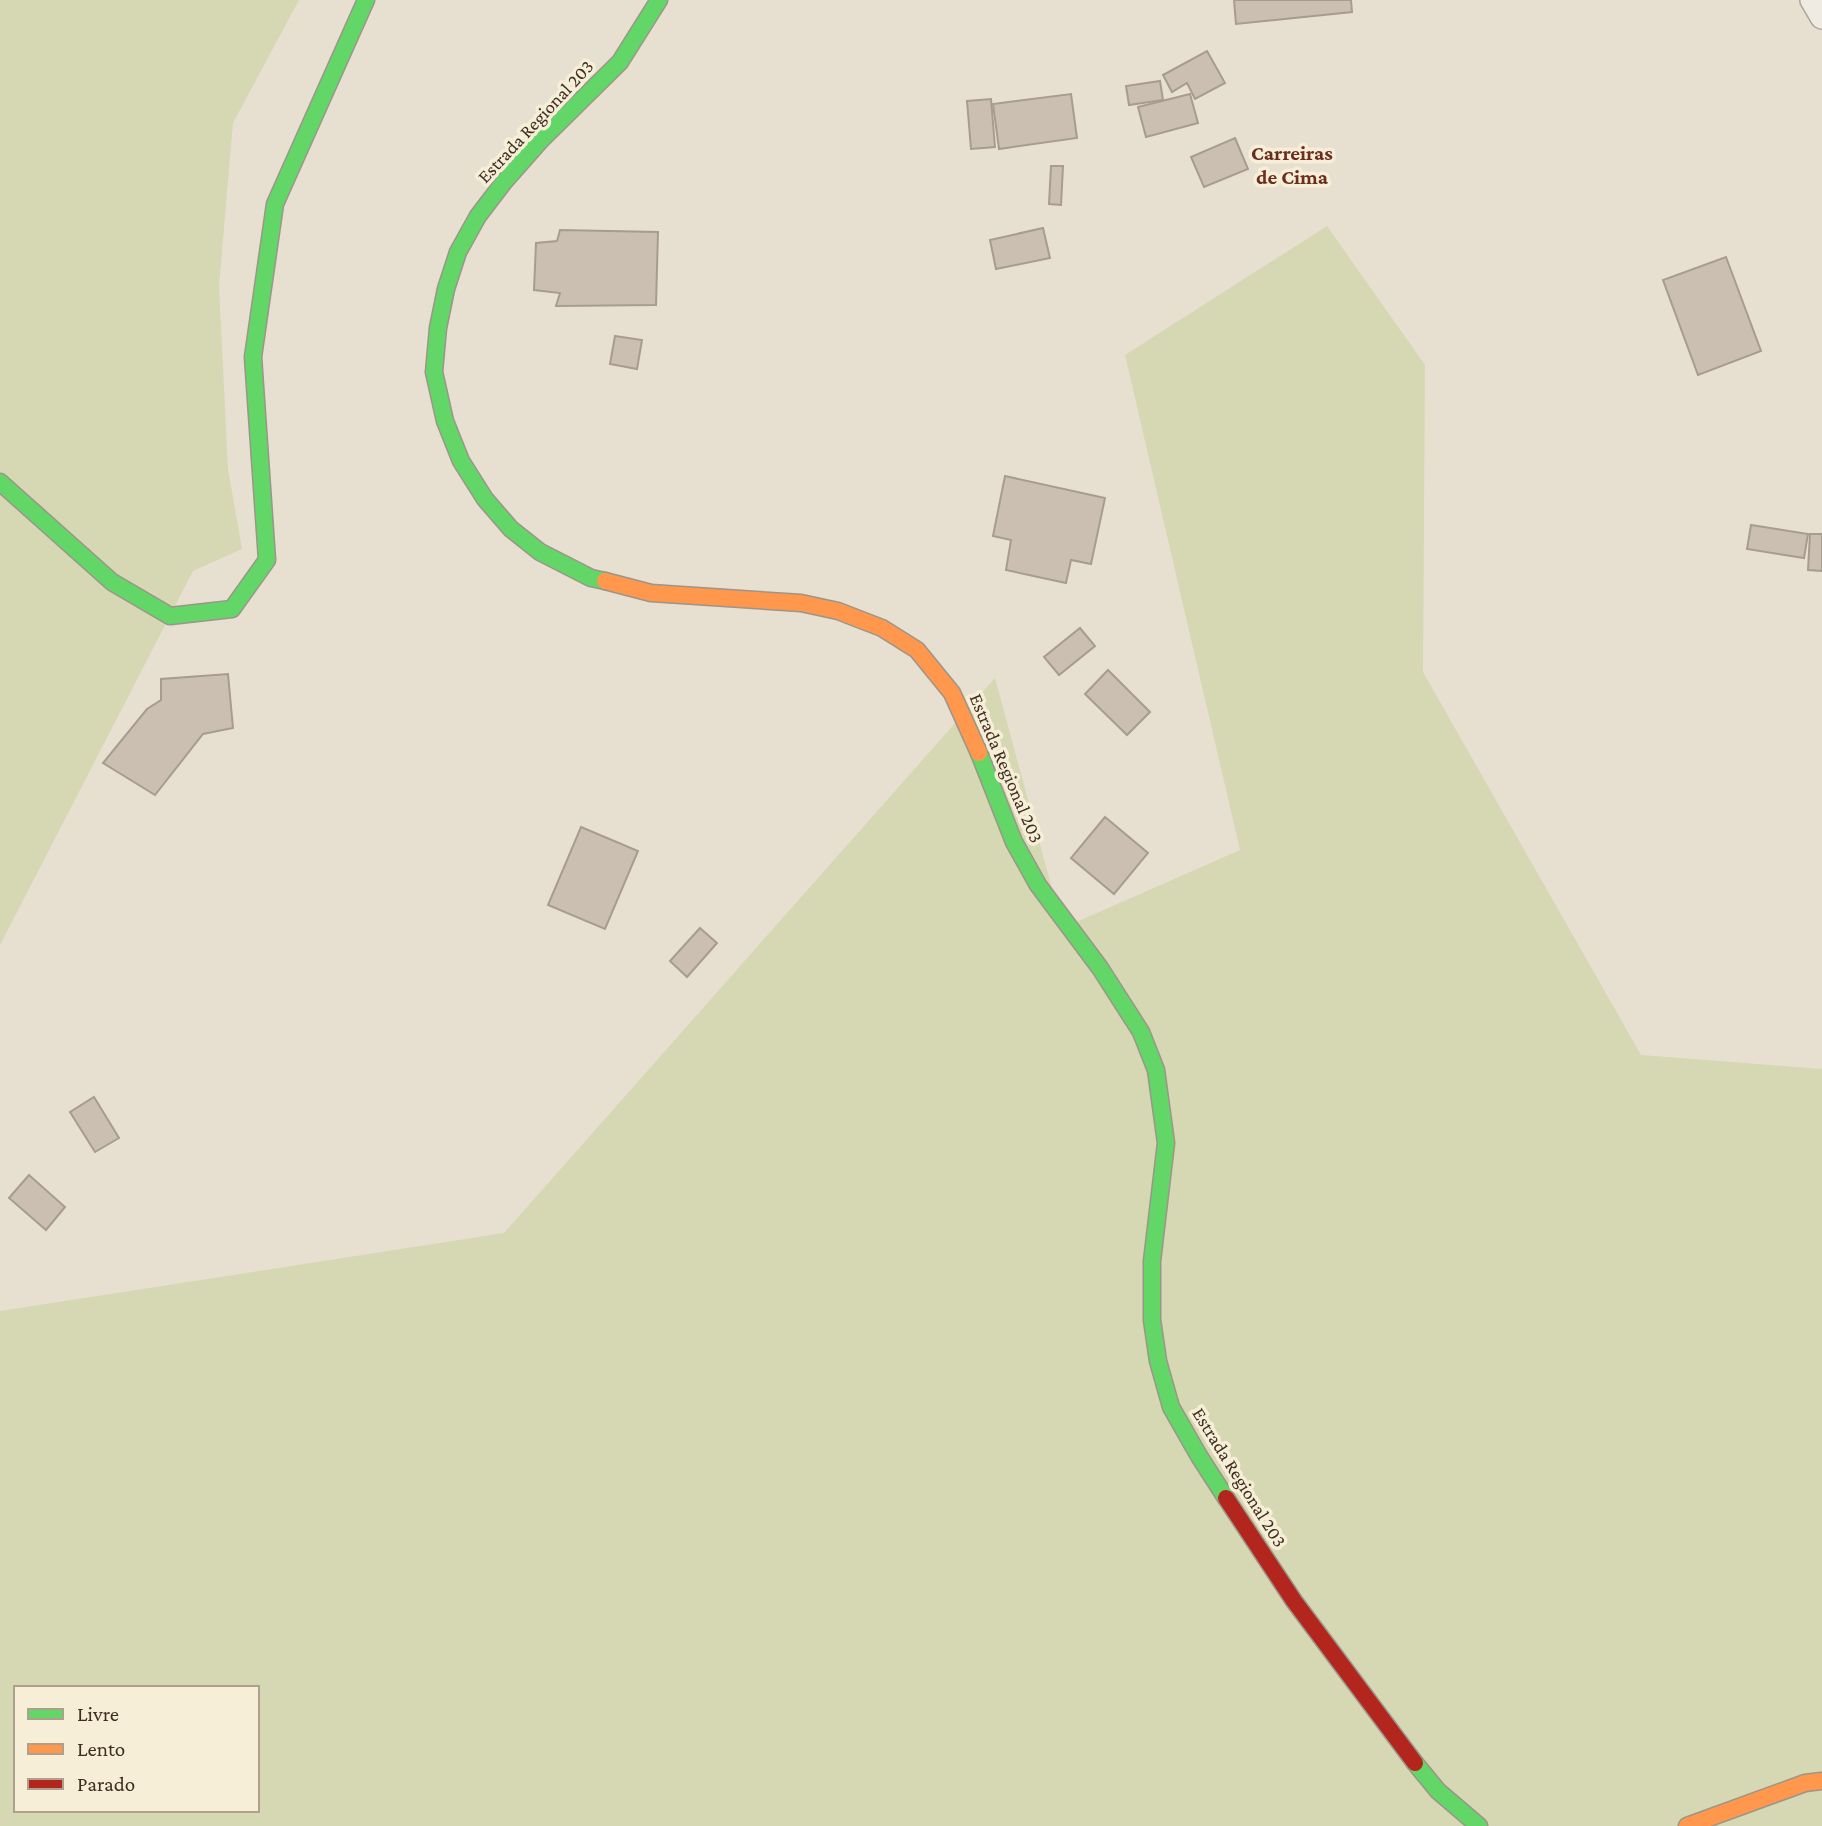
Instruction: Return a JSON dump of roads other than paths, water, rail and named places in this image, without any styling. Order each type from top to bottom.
[{"type":"main road","points":[[0,482],[112,582],[170,616],[232,609],[267,560],[253,357],[275,204],[366,0]]},
{"type":"main road","name":"Estrada Regional 203","points":[[659,0],[620,62],[541,140],[504,182],[478,216],[458,252],[446,289],[438,328],[434,372],[445,421],[461,461],[485,499],[511,529],[540,552],[591,578],[651,593],[801,603],[838,611],[882,628],[916,650],[952,693],[976,745],[1014,842],[1038,885],[1100,968],[1141,1032],[1156,1070],[1166,1143],[1152,1261],[1152,1320],[1158,1361],[1171,1407],[1199,1456],[1294,1601],[1437,1791],[1479,1826]]},
{"type":"main road","points":[[1687,1826],[1805,1783],[1822,1781]]},
{"type":"lane","points":[[1812,0],[1822,17]]},
{"type":"district","name":"Carreiras de Cima","points":[[1292,165]]}]
